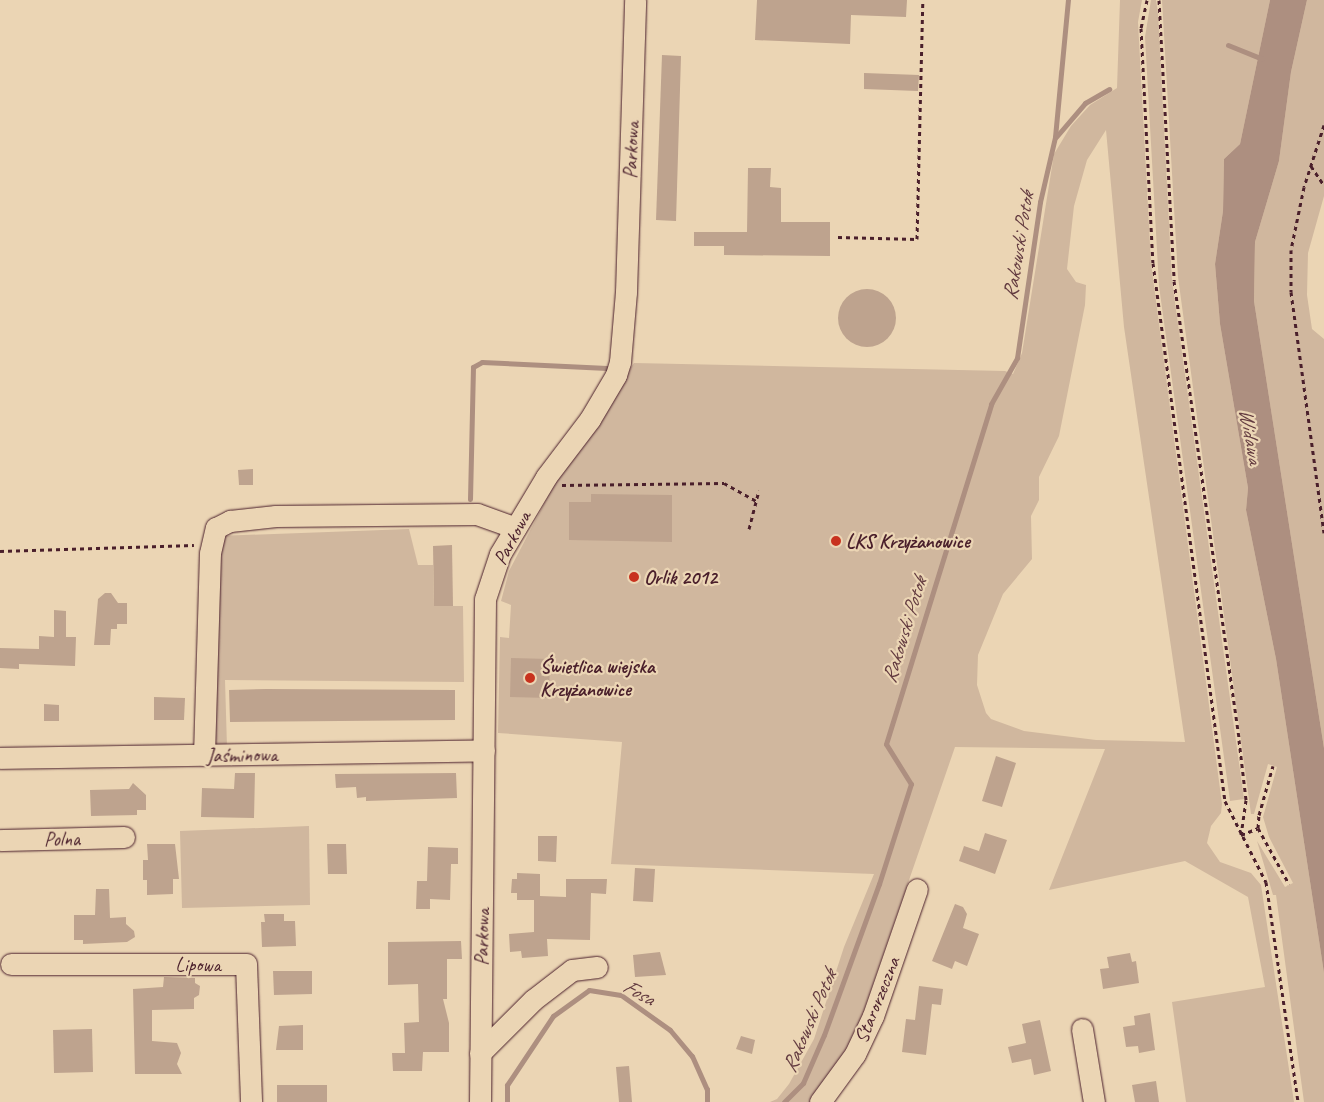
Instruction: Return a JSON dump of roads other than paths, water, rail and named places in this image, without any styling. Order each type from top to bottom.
[{"type":"street","name":"Parkowa","points":[[480,1102],[485,599],[500,554],[542,484],[590,419],[616,375],[620,362],[626,292],[635,0]]},
{"type":"street","points":[[204,755],[212,544],[216,528],[230,520],[276,516],[477,514],[516,528]]},
{"type":"street","name":"Jaśminowa","points":[[0,758],[484,750]]},
{"type":"street","name":"Polna","points":[[0,840],[124,837]]},
{"type":"street","name":"Starorzeczna","points":[[820,1102],[855,1054],[873,1016],[917,889]]},
{"type":"street","name":"Lipowa","points":[[11,964],[246,964],[251,1102]]},
{"type":"street","points":[[480,1053],[533,1000],[572,970],[597,967]]},
{"type":"street","points":[[1082,1029],[1094,1102]]},
{"type":"water","name":"Widawa","points":[[1270,0],[1307,0],[1291,72],[1279,161],[1255,242],[1254,301],[1324,748],[1324,973],[1276,659],[1246,510],[1248,488],[1220,324],[1215,264],[1223,211],[1224,159],[1240,144]]},
{"type":"waterway","name":"Rakowski Potok","points":[[784,1102],[803,1083],[824,1035],[879,884],[911,784],[886,744],[991,404],[1017,358],[1040,202],[1055,137],[1068,0]]},
{"type":"waterway","points":[[1228,45],[1262,59]]},
{"type":"waterway","points":[[1056,137],[1085,103],[1109,89]]},
{"type":"waterway","points":[[470,499],[473,367],[482,362],[607,368]]},
{"type":"waterway","name":"Fosa","points":[[507,1102],[507,1085],[553,1016],[589,990],[621,995],[670,1030],[692,1056],[707,1089],[707,1102]]},
{"type":"place","name":"LKS Krzyżanowice","points":[[836,541]]},
{"type":"place","name":"Orlik 2012","points":[[634,577]]},
{"type":"place","name":"Świetlica wiejska Krzyżanowice","points":[[530,678]]}]
